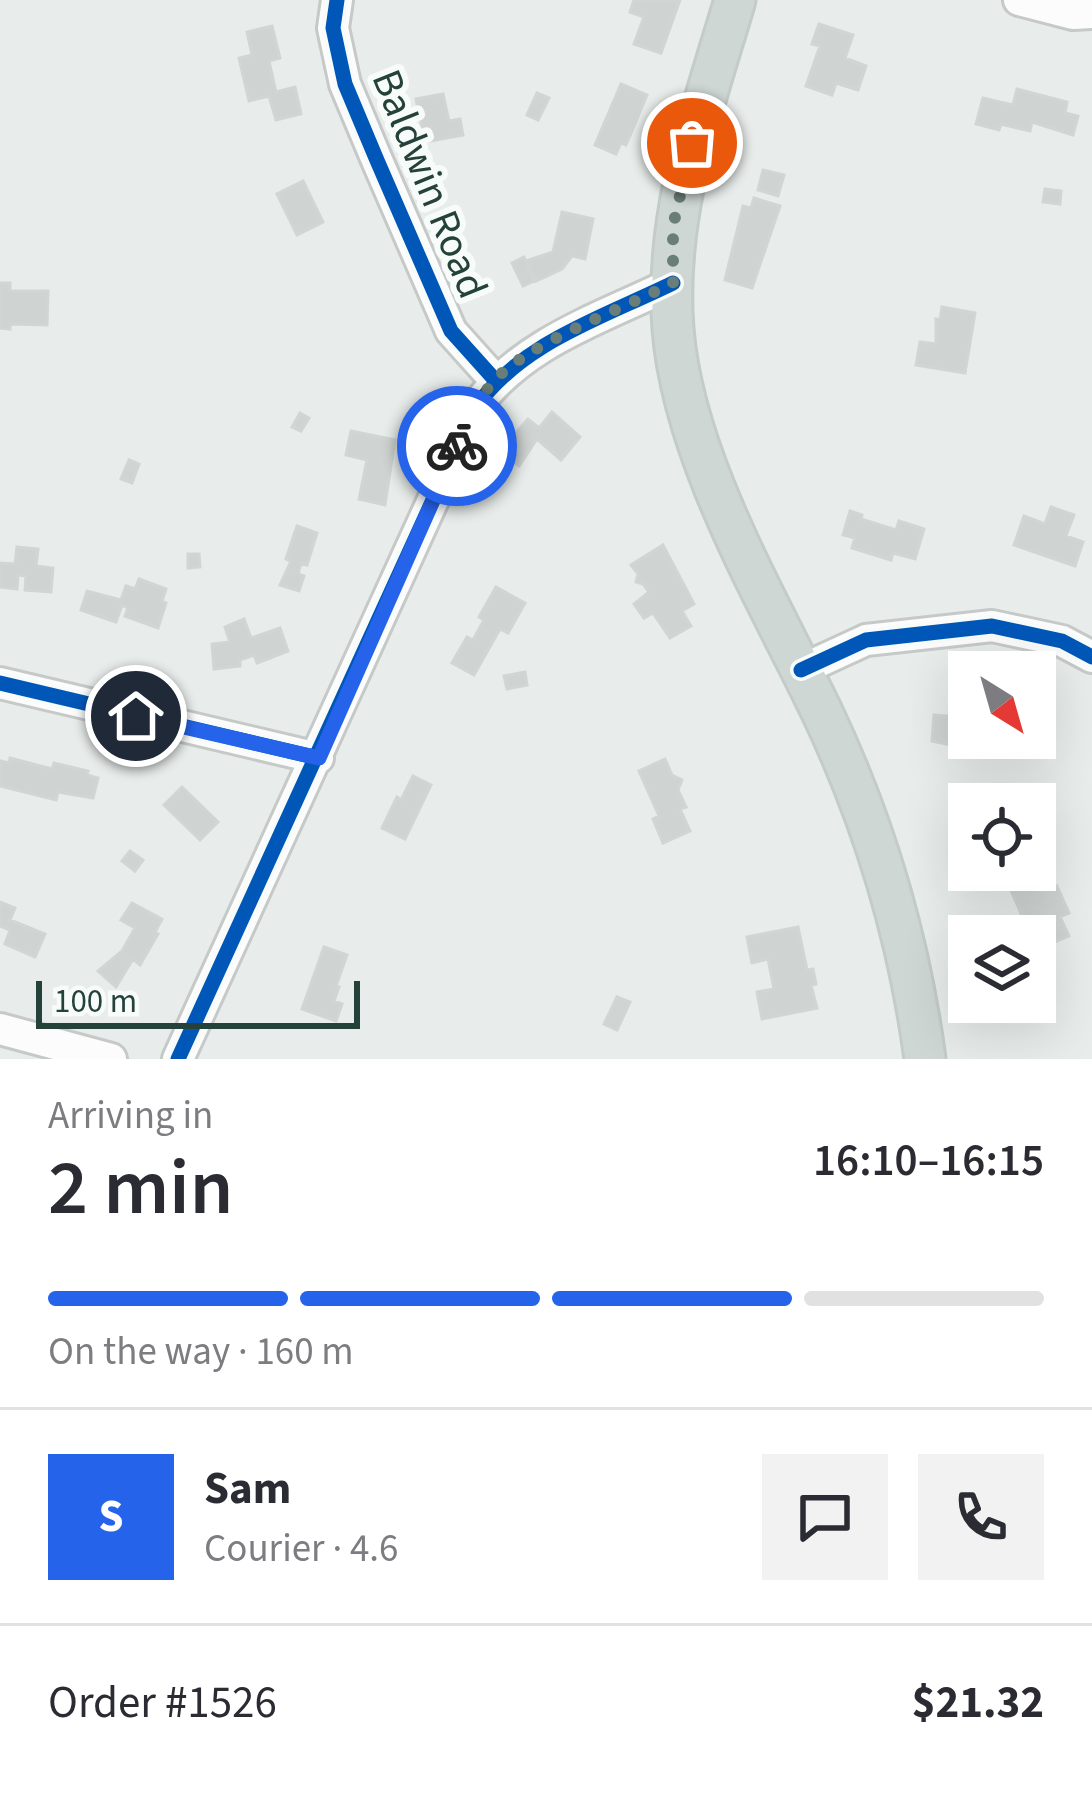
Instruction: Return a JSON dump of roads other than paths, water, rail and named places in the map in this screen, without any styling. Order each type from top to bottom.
[{"type":"main road","points":[[736,0],[692,143],[673,226],[673,331],[702,451],[739,546],[863,806],[894,910],[925,1059]]},
{"type":"street","name":"Baldwin Road","points":[[337,0],[334,28],[345,84],[451,331],[495,380]]},
{"type":"street","points":[[1019,0],[1073,14],[1092,13]]},
{"type":"street","points":[[178,1059],[475,408],[495,380],[522,357],[673,283]]},
{"type":"street","points":[[801,670],[866,640],[992,626],[1062,641],[1092,657]]},
{"type":"street","points":[[0,683],[319,758]]},
{"type":"street","points":[[0,1029],[112,1059]]}]
